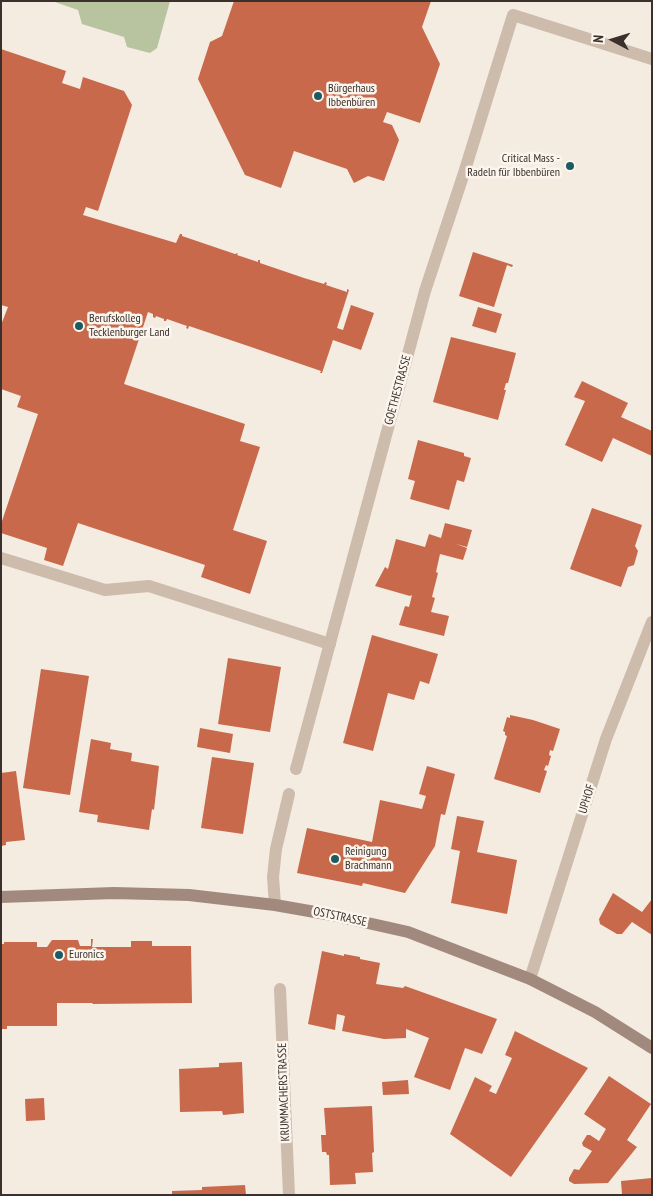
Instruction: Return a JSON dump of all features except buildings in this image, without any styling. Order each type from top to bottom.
[{"type":"main road","name":"OSTSTRASSE","points":[[1,897],[114,893],[189,895],[275,905],[332,915],[408,932],[530,980],[595,1012],[652,1048]]},
{"type":"street","name":"GOETHESTRASSE","points":[[296,769],[424,291],[464,174],[514,14],[652,59]]},
{"type":"street","points":[[1,558],[105,590],[148,586],[330,644]]},
{"type":"street","name":"UPHOF","points":[[530,980],[606,739],[652,622]]},
{"type":"street","points":[[275,905],[273,877],[276,849],[289,794]]},
{"type":"street","name":"KRUMMACHERSTRASSE","points":[[280,990],[289,1195]]},
{"type":"green space","points":[[52,1],[170,1],[157,48],[150,53],[127,47],[124,37],[82,24],[78,10]]},
{"type":"place","name":"Bürgerhaus Ibbenbüren","points":[[318,96]]},
{"type":"place","name":"Critical Mass - Radeln für Ibbenbüren","points":[[570,166]]},
{"type":"place","name":"Berufskolleg Tecklenburger Land","points":[[79,326]]},
{"type":"place","name":"Reinigung Brachmann","points":[[335,859]]},
{"type":"place","name":"Euronics","points":[[59,955]]}]
